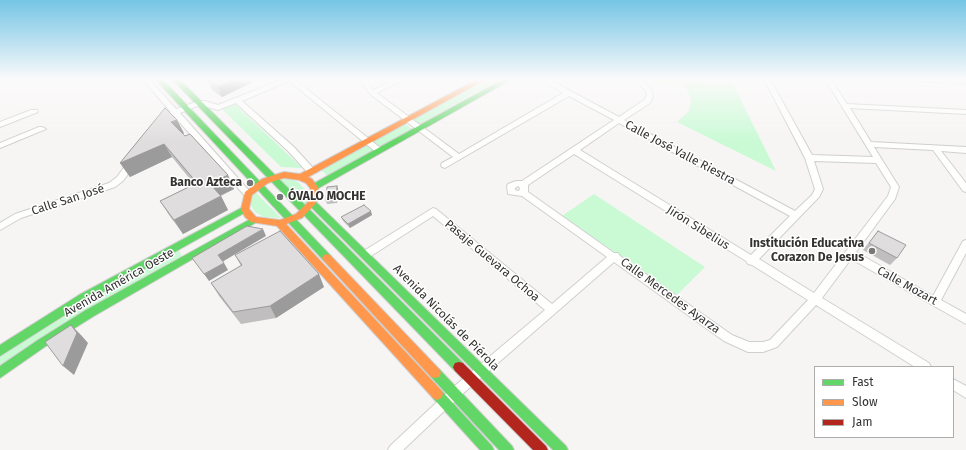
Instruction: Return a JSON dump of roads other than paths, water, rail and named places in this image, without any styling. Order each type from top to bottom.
[{"type":"main road","points":[[178,100],[508,450]]},
{"type":"main road","name":"Avenida Nicolás de Piérola","points":[[196,100],[542,450]]},
{"type":"main road","points":[[301,177],[444,100]]},
{"type":"main road","points":[[314,187],[471,100]]},
{"type":"main road","points":[[284,175],[301,177],[309,181],[314,187],[315,198],[306,211],[291,220],[271,224],[254,220],[248,215],[245,209],[246,199],[248,194],[258,185],[272,178],[284,175]]},
{"type":"main road","name":"Avenida Nicolás de Piérola","points":[[312,203],[562,450]]},
{"type":"main road","name":"Avenida América Oeste","points":[[0,351],[77,302],[245,209]]},
{"type":"main road","name":"Avenida América Oeste","points":[[0,373],[66,328],[254,220]]},
{"type":"main road","points":[[280,223],[488,450]]},
{"type":"main road","points":[[180,245],[189,256]]},
{"type":"main road","points":[[346,252],[355,246]]},
{"type":"main road","points":[[309,254],[318,248]]},
{"type":"street","points":[[164,100],[248,194]]},
{"type":"street","points":[[158,126],[176,112],[199,103],[205,103],[218,108],[237,100],[291,149],[311,172]]},
{"type":"street","points":[[315,100],[379,150]]},
{"type":"street","points":[[381,100],[418,129],[458,157]]},
{"type":"street","points":[[445,165],[558,100]]},
{"type":"street","name":"Calle José Valle Riestra","points":[[580,100],[795,215]]},
{"type":"street","points":[[574,150],[648,100]]},
{"type":"street","points":[[751,261],[814,197],[819,190],[809,158],[778,100]]},
{"type":"street","name":"Calle Mercedes Ayarza","points":[[574,150],[523,189],[728,338],[748,347],[763,347],[773,344],[814,300],[848,253],[892,197],[895,187],[841,100]]},
{"type":"street","points":[[845,106],[966,112]]},
{"type":"street","points":[[0,125],[34,112]]},
{"type":"street","points":[[0,146],[42,129]]},
{"type":"street","points":[[868,144],[966,150]]},
{"type":"street","points":[[934,148],[966,189]]},
{"type":"street","name":"Jirón Sibelius","points":[[574,150],[814,300],[923,366]]},
{"type":"street","name":"Calle San José","points":[[0,227],[18,216],[112,185],[120,179],[137,154]]},
{"type":"street","points":[[809,158],[878,160]]},
{"type":"street","name":"Pasaje Guevara Ochoa","points":[[365,255],[432,211],[552,310]]},
{"type":"street","points":[[935,302],[965,250]]},
{"type":"street","name":"Calle Mozart","points":[[848,253],[966,319]]},
{"type":"street","points":[[394,450],[481,370],[615,256]]},
{"type":"street","points":[[954,385],[966,392]]},
{"type":"place","name":"Banco Azteca","points":[[250,183]]},
{"type":"place","name":"ÓVALO MOCHE","points":[[280,197]]},
{"type":"place","name":"Institución Educativa Corazon De Jesus","points":[[872,251]]}]
